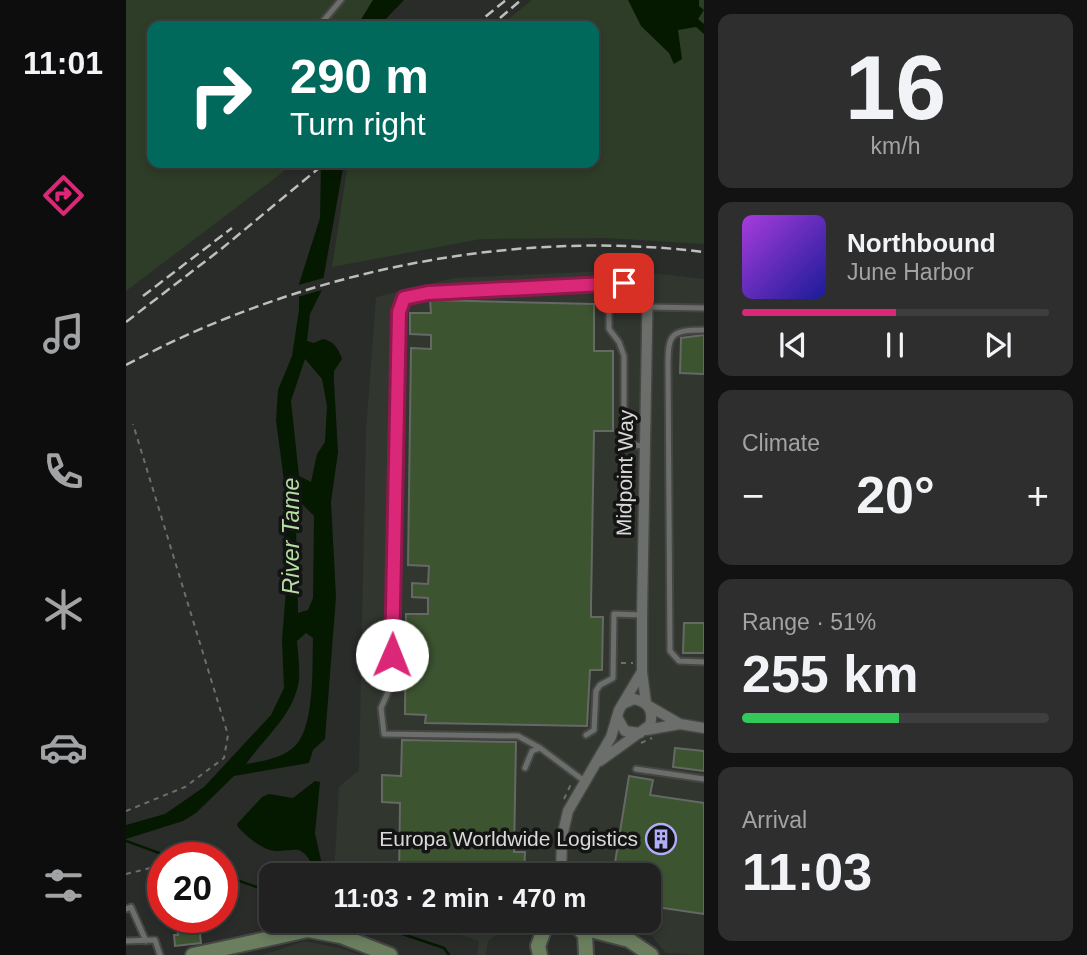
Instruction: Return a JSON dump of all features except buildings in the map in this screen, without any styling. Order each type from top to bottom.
[{"type":"street","name":"Midpoint Way","points":[[647,704],[642,668],[642,614],[648,280]]},
{"type":"street","points":[[561,863],[562,836],[568,811],[583,780],[611,737],[617,716],[642,668]]},
{"type":"street","points":[[623,704],[634,699],[680,724]]},
{"type":"street","points":[[595,765],[643,732],[652,718],[647,704]]},
{"type":"street","points":[[617,716],[623,729],[643,732],[680,724],[704,728]]},
{"type":"street","points":[[192,955],[308,930],[341,936],[390,955]]},
{"type":"street","points":[[531,955],[543,933]]},
{"type":"street","points":[[540,955],[544,933]]},
{"type":"street","points":[[583,933],[587,953]]},
{"type":"street","points":[[587,953],[595,938],[605,933]]},
{"type":"street","points":[[610,933],[629,940],[651,955]]},
{"type":"lane","points":[[323,21],[341,0]]},
{"type":"lane","points":[[583,780],[540,748],[518,736],[384,734],[381,708],[392,682],[399,312],[404,298],[428,293],[609,286],[648,280]]},
{"type":"lane","points":[[609,286],[609,329],[619,342],[624,356],[624,438],[634,445],[645,446]]},
{"type":"lane","points":[[648,307],[704,308]]},
{"type":"lane","points":[[704,330],[677,331],[668,340],[668,521],[670,651],[679,661],[704,662]]},
{"type":"lane","points":[[586,735],[594,730],[596,691],[600,685],[613,678],[614,614],[642,614]]},
{"type":"lane","points":[[525,768],[532,751],[540,748]]},
{"type":"lane","points":[[636,769],[704,779]]},
{"type":"lane","points":[[126,909],[131,907],[146,941]]},
{"type":"lane","points":[[126,941],[155,940],[160,955]]},
{"type":"path","points":[[126,811],[185,787],[224,758],[228,735],[133,424]]},
{"type":"path","points":[[613,663],[642,668]]},
{"type":"path","points":[[636,744],[659,735]]},
{"type":"path","points":[[126,874],[147,869]]},
{"type":"shaded area","points":[[126,0],[373,0],[360,21],[147,21],[147,168],[288,168],[126,291]]},
{"type":"shaded area","points":[[532,0],[704,0],[704,244],[606,238],[481,239],[332,267],[347,168],[599,168],[599,21],[506,21]]},
{"type":"shaded area","points":[[628,270],[704,279],[704,955],[666,953],[652,936],[640,933],[661,933],[661,863],[335,863],[339,787],[359,770],[366,431],[376,297],[454,278]]},
{"type":"shaded area","points":[[455,933],[499,933],[488,941],[486,955],[477,955],[479,941]]},
{"type":"shaded area","points":[[305,941],[339,948],[360,955],[263,955]]},
{"type":"water","points":[[373,0],[404,0],[384,21],[360,21]]},
{"type":"water","points":[[628,0],[699,0],[699,6],[704,10],[698,19],[704,24],[704,34],[696,27],[678,30],[682,59],[674,64],[669,53],[641,26]]},
{"type":"water","name":"River Tame","points":[[321,168],[343,168],[321,292],[310,314],[307,341],[314,343],[323,339],[330,342],[342,359],[334,371],[338,452],[331,502],[336,597],[325,739],[313,750],[309,763],[234,776],[196,813],[183,821],[126,839],[126,825],[165,814],[204,787],[271,715],[284,688],[282,640],[287,577],[283,552],[287,504],[276,420],[278,390],[292,356],[299,310],[299,284],[320,218]],"holes":[[[305,359],[322,379],[327,406],[325,442],[317,454],[311,482],[299,476],[291,401]],[[302,504],[314,516],[313,598],[308,610],[298,613],[296,522]],[[306,633],[313,638],[311,694],[307,723],[302,735],[296,745],[286,753],[246,764],[278,725],[291,704],[299,680],[297,641]]]},
{"type":"water","points":[[315,781],[320,782],[315,833],[322,863],[312,863],[298,850],[275,851],[265,848],[238,827],[237,824],[262,797],[269,794],[293,798]]},
{"type":"pier","points":[[327,277],[325,289],[294,298],[295,286]]},
{"type":"waterway","points":[[126,841],[147,849]]},
{"type":"waterway","points":[[238,881],[259,888]]},
{"type":"waterway","points":[[400,933],[444,948],[449,955]]},
{"type":"railway","points":[[480,21],[506,0]]},
{"type":"railway","points":[[500,18],[521,0]]},
{"type":"railway","points":[[126,322],[220,250],[319,168]]},
{"type":"railway","points":[[143,296],[232,228]]},
{"type":"railway","points":[[126,365],[193,332],[262,305],[334,282],[407,265],[481,253],[555,246],[630,246],[704,252]]},
{"type":"place","name":"Europa Worldwide Logistics","points":[[661,839]]},
{"type":"route","points":[[392,655],[399,312],[404,298],[428,293],[609,286],[624,283]]}]
